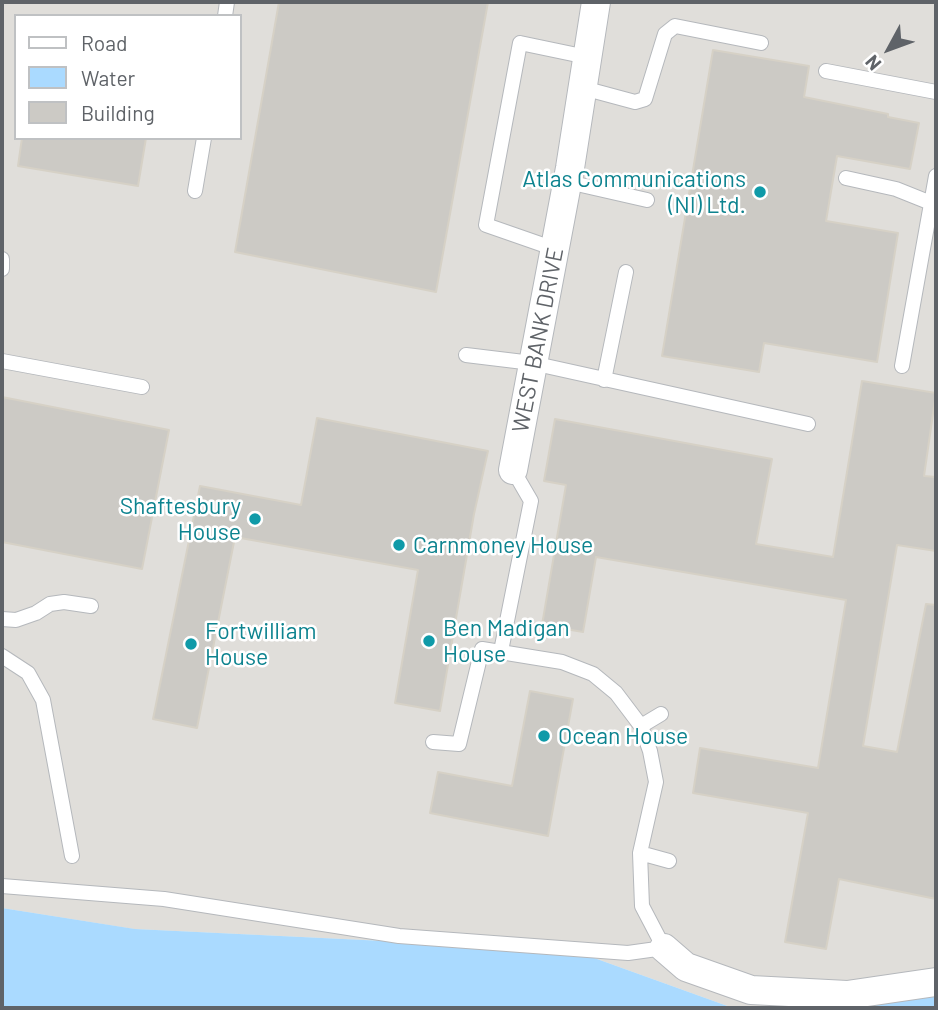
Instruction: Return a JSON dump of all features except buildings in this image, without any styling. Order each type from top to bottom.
[{"type":"street","name":"WEST BANK DRIVE","points":[[513,470],[568,182],[596,2]]},
{"type":"street","points":[[664,948],[686,967],[751,990],[847,995],[936,982]]},
{"type":"lane","points":[[583,88],[635,102],[645,99],[665,34],[676,26],[761,43]]},
{"type":"lane","points":[[555,249],[486,225],[520,43],[587,57]]},
{"type":"lane","points":[[826,71],[936,92]]},
{"type":"lane","points":[[194,191],[204,140]]},
{"type":"lane","points":[[902,366],[934,204],[936,176]]},
{"type":"lane","points":[[846,178],[895,189],[934,204]]},
{"type":"lane","points":[[568,182],[647,200]]},
{"type":"lane","points":[[2,259],[2,269]]},
{"type":"lane","points":[[604,380],[626,272]]},
{"type":"lane","points":[[466,355],[533,363],[808,424]]},
{"type":"lane","points":[[2,360],[142,387]]},
{"type":"lane","points":[[500,651],[531,501],[513,470]]},
{"type":"lane","points":[[2,619],[16,620],[36,614],[50,604],[64,602],[91,606]]},
{"type":"lane","points":[[2,886],[164,899],[399,936],[628,953],[664,948],[642,906],[640,853],[656,782],[650,751],[641,726],[616,693],[593,674],[562,662],[482,649],[459,744],[433,742]]},
{"type":"lane","points":[[2,656],[28,673],[43,700],[72,856]]},
{"type":"lane","points":[[641,726],[662,714]]},
{"type":"lane","points":[[640,853],[669,861]]},
{"type":"shaded area","points":[[2,2],[936,2],[936,993],[762,1008],[733,1008],[572,950],[134,929],[2,908]]},
{"type":"water","points":[[2,908],[135,929],[572,950],[733,1008],[2,1008]]},
{"type":"water","points":[[936,993],[936,1008],[762,1008]]},
{"type":"place","name":"Atlas Communications (NI) Ltd.","points":[[760,192]]},
{"type":"place","name":"Shaftesbury House","points":[[255,519]]},
{"type":"place","name":"Carnmoney House","points":[[399,545]]},
{"type":"place","name":"Ben Madigan House","points":[[429,641]]},
{"type":"place","name":"Fortwilliam House","points":[[191,644]]},
{"type":"place","name":"Ocean House","points":[[544,736]]}]
